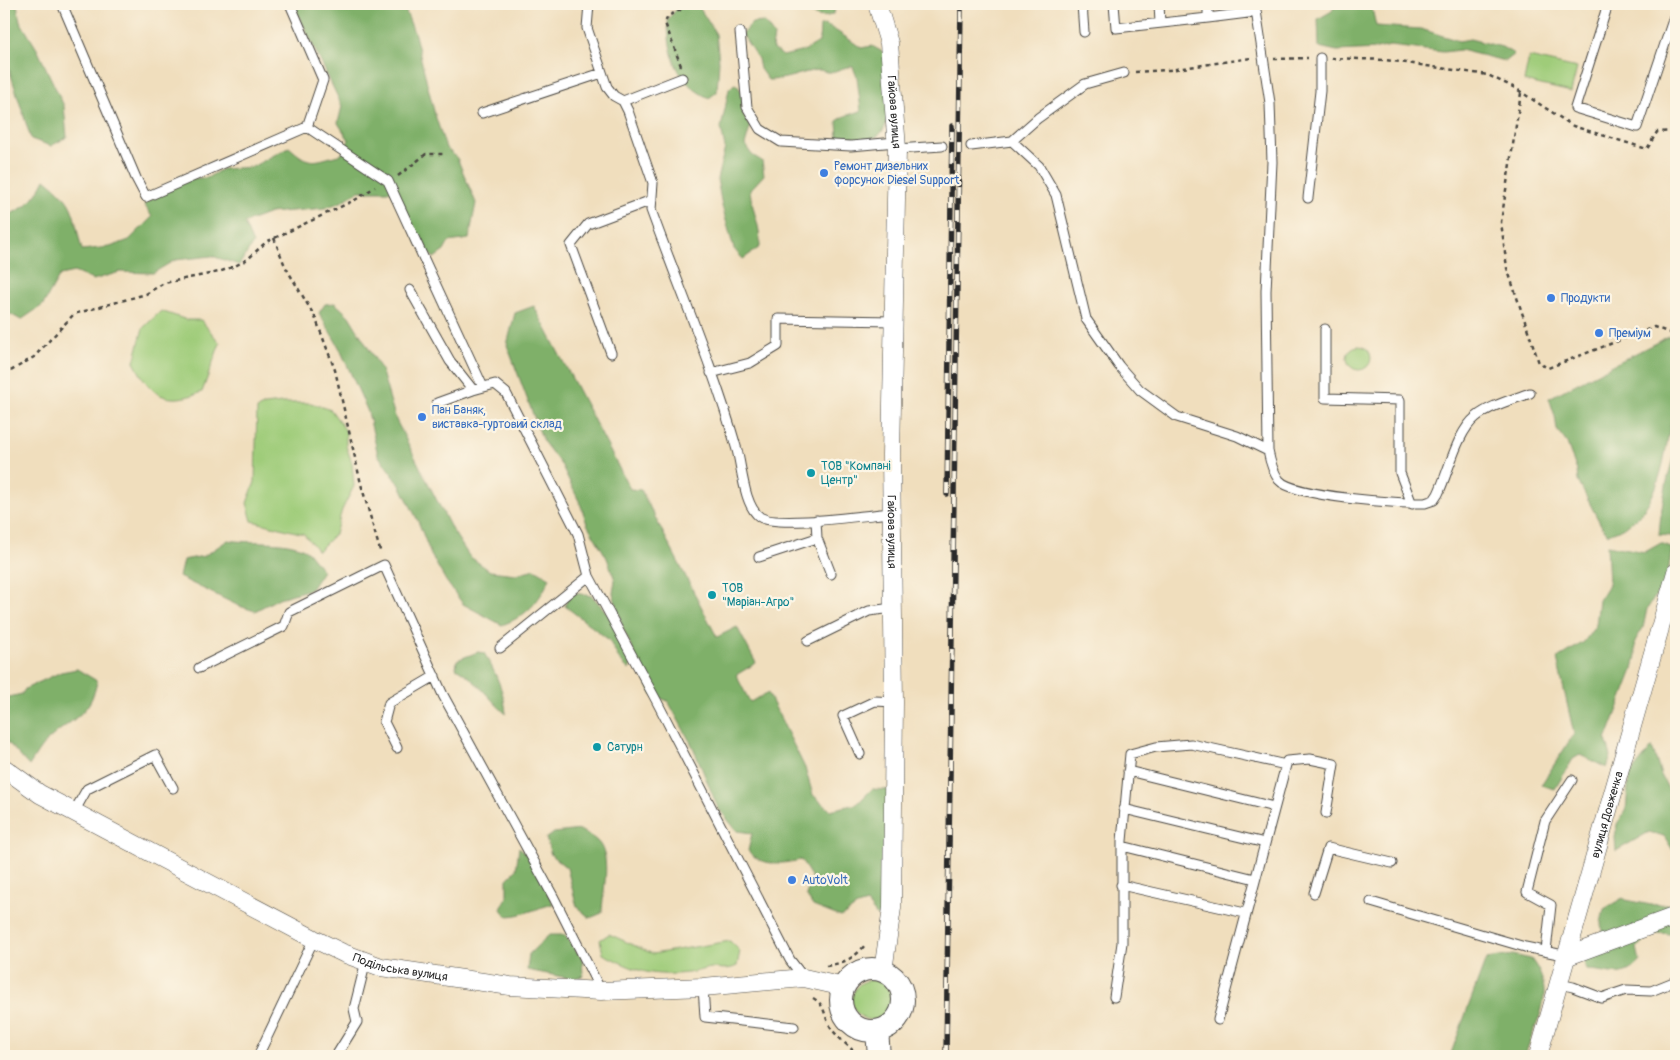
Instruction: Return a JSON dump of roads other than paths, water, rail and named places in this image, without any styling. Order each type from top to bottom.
[{"type":"street","name":"Гайова вулиця","points":[[877,4],[889,43],[896,145],[892,513],[894,702],[892,908],[883,971]]},
{"type":"street","name":"вулиця Довженка","points":[[1538,1056],[1675,582]]},
{"type":"street","name":"Подільська вулиця","points":[[4,768],[40,794],[314,939],[366,962],[418,974],[501,985],[601,991],[703,987],[804,978],[844,987]]},
{"type":"street","points":[[1568,956],[1676,916]]},
{"type":"street","points":[[874,969],[883,971],[892,976],[898,984],[903,1004],[894,1022],[877,1031],[858,1028],[845,1014],[842,996],[844,987],[856,973],[874,969]]},
{"type":"street","points":[[877,1031],[879,1056]]},
{"type":"lane","points":[[62,4],[136,178],[146,197],[306,127],[323,80],[290,4]]},
{"type":"lane","points":[[589,4],[587,28],[607,88],[622,101],[628,111],[652,183],[651,210],[737,449],[751,507],[760,516],[770,521],[816,520],[892,513]]},
{"type":"lane","points":[[1082,4],[1084,32]]},
{"type":"lane","points":[[1114,4],[1116,28],[1208,18],[1255,8],[1270,103],[1272,162],[1266,291],[1268,451],[1272,466],[1280,480],[1294,490],[1412,504],[1426,503],[1434,500],[1446,478],[1462,433],[1474,418],[1484,411],[1530,393]]},
{"type":"lane","points":[[1159,4],[1160,23]]},
{"type":"lane","points":[[1208,4],[1208,18]]},
{"type":"lane","points":[[1608,4],[1575,108],[1637,128],[1676,11]]},
{"type":"lane","points":[[740,32],[747,106],[760,129],[781,142],[851,146],[942,146]]},
{"type":"lane","points":[[1308,198],[1320,91],[1320,58]]},
{"type":"lane","points":[[482,113],[602,73]]},
{"type":"lane","points":[[970,146],[1012,141],[1038,118],[1085,84],[1124,73]]},
{"type":"lane","points":[[622,101],[682,78]]},
{"type":"lane","points":[[306,127],[388,181],[483,387]]},
{"type":"lane","points":[[1012,141],[1039,166],[1056,195],[1086,319],[1119,366],[1140,390],[1177,417],[1237,436],[1268,451]]},
{"type":"lane","points":[[611,353],[571,245],[588,224],[652,200]]},
{"type":"lane","points":[[410,290],[450,361],[473,390]]},
{"type":"lane","points":[[711,373],[750,363],[778,346],[778,319],[894,322]]},
{"type":"lane","points":[[1325,329],[1325,398],[1400,400],[1400,473],[1412,504]]},
{"type":"lane","points":[[437,403],[495,384],[506,393],[578,534],[589,576],[656,700],[790,960],[804,978]]},
{"type":"lane","points":[[816,520],[818,538],[831,574]]},
{"type":"lane","points":[[760,557],[818,538]]},
{"type":"lane","points":[[199,668],[284,626],[289,612],[384,565],[435,676],[554,898],[601,991]]},
{"type":"lane","points":[[500,648],[589,576]]},
{"type":"lane","points":[[808,640],[869,611],[893,608]]},
{"type":"lane","points":[[397,748],[384,722],[389,703],[435,676]]},
{"type":"lane","points":[[860,754],[843,716],[875,701],[894,702]]},
{"type":"lane","points":[[1114,997],[1122,943],[1122,846],[1130,754],[1156,746],[1191,744],[1286,765]]},
{"type":"lane","points":[[74,812],[87,789],[155,755],[173,788]]},
{"type":"lane","points":[[1218,1020],[1286,761],[1310,759],[1334,764],[1326,812]]},
{"type":"lane","points":[[1128,772],[1274,808]]},
{"type":"lane","points":[[1546,951],[1551,905],[1527,892],[1545,821],[1572,780]]},
{"type":"lane","points":[[1124,809],[1265,844]]},
{"type":"lane","points":[[1122,846],[1255,879]]},
{"type":"lane","points":[[1314,894],[1328,848],[1392,863]]},
{"type":"lane","points":[[1121,885],[1245,913]]},
{"type":"lane","points":[[1371,902],[1568,956]]},
{"type":"lane","points":[[258,1056],[314,939]]},
{"type":"lane","points":[[336,1056],[357,1022],[354,1009],[366,962]]},
{"type":"lane","points":[[1560,984],[1602,998],[1626,990],[1650,991],[1676,981]]},
{"type":"lane","points":[[703,987],[705,1016],[794,1027]]},
{"type":"railway","points":[[946,1056],[961,4]]},
{"type":"railway","points":[[947,494],[952,126]]},
{"type":"place","name":"Ремонт дизельних форсунок Diesel Support","points":[[824,173]]},
{"type":"place","name":"Продукти","points":[[1551,298]]},
{"type":"place","name":"Преміум","points":[[1599,333]]},
{"type":"place","name":"Пан Баняк, виставка-гуртовий склад","points":[[422,417]]},
{"type":"place","name":"ТОВ \"Компані Центр\"","points":[[811,473]]},
{"type":"place","name":"ТОВ \"Маріан-Агро\"","points":[[712,595]]},
{"type":"place","name":"Сатурн","points":[[597,747]]},
{"type":"place","name":"AutoVolt","points":[[792,880]]}]
